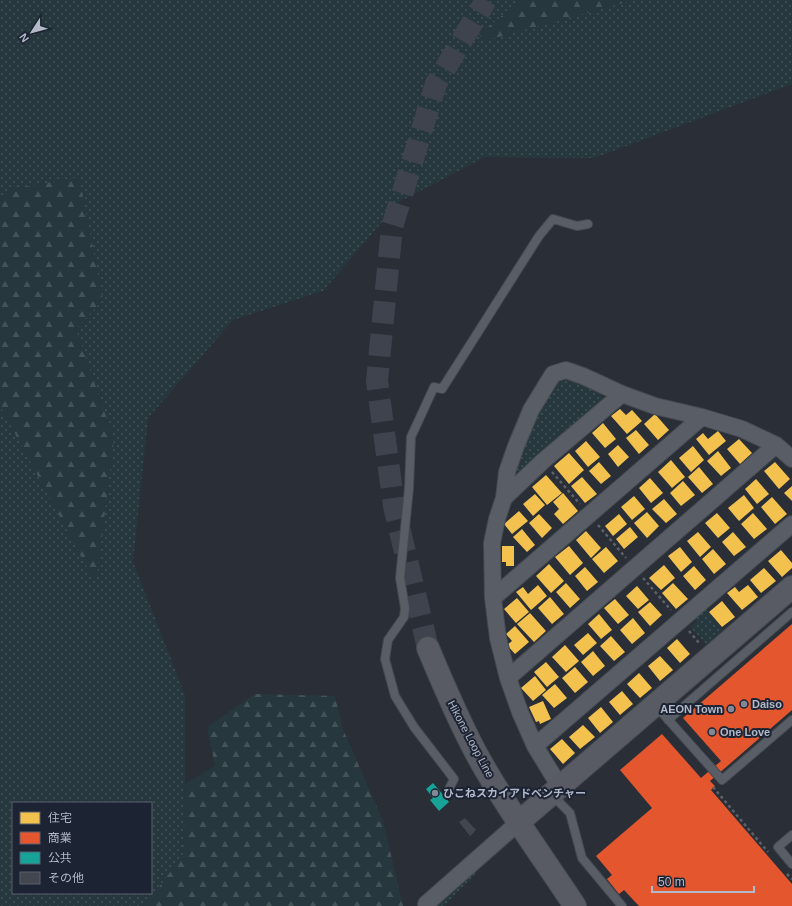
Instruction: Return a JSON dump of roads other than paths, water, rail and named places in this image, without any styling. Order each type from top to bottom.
[{"type":"street","points":[[556,791],[520,712],[508,678],[498,638],[493,598],[492,542],[497,519],[504,498],[507,472],[516,446],[532,410],[553,374],[566,370],[622,394],[655,406],[702,417],[742,429],[776,445],[792,459]]},
{"type":"street","points":[[504,498],[543,461],[622,394]]},
{"type":"street","points":[[493,598],[702,417]]},
{"type":"street","points":[[508,678],[776,445]]},
{"type":"street","points":[[536,746],[792,524]]},
{"type":"street","points":[[426,904],[481,863],[519,822],[556,791],[662,713],[792,587]]},
{"type":"street","name":"Hikone Loop Line","points":[[428,648],[463,728],[487,772],[575,906]]},
{"type":"lane","points":[[449,789],[454,779],[414,727],[395,696],[385,659],[388,640],[404,617],[405,608],[401,588],[400,571],[409,488],[411,436],[434,387],[442,389],[538,236],[553,219],[577,226],[588,224]]},
{"type":"lane","points":[[792,612],[662,713],[722,780],[792,720]]},
{"type":"lane","points":[[556,791],[570,813],[582,858],[622,906]]},
{"type":"lane","points":[[792,835],[778,847],[792,864]]},
{"type":"tunnel","points":[[428,648],[394,506],[377,381],[392,227],[436,84],[486,0]]},
{"type":"place","name":"Daiso","points":[[744,704]]},
{"type":"place","name":"AEON Town","points":[[731,709]]},
{"type":"place","name":"One Love","points":[[712,732]]},
{"type":"place","name":"ひこねスカイアドベンチャー","points":[[435,793]]}]
